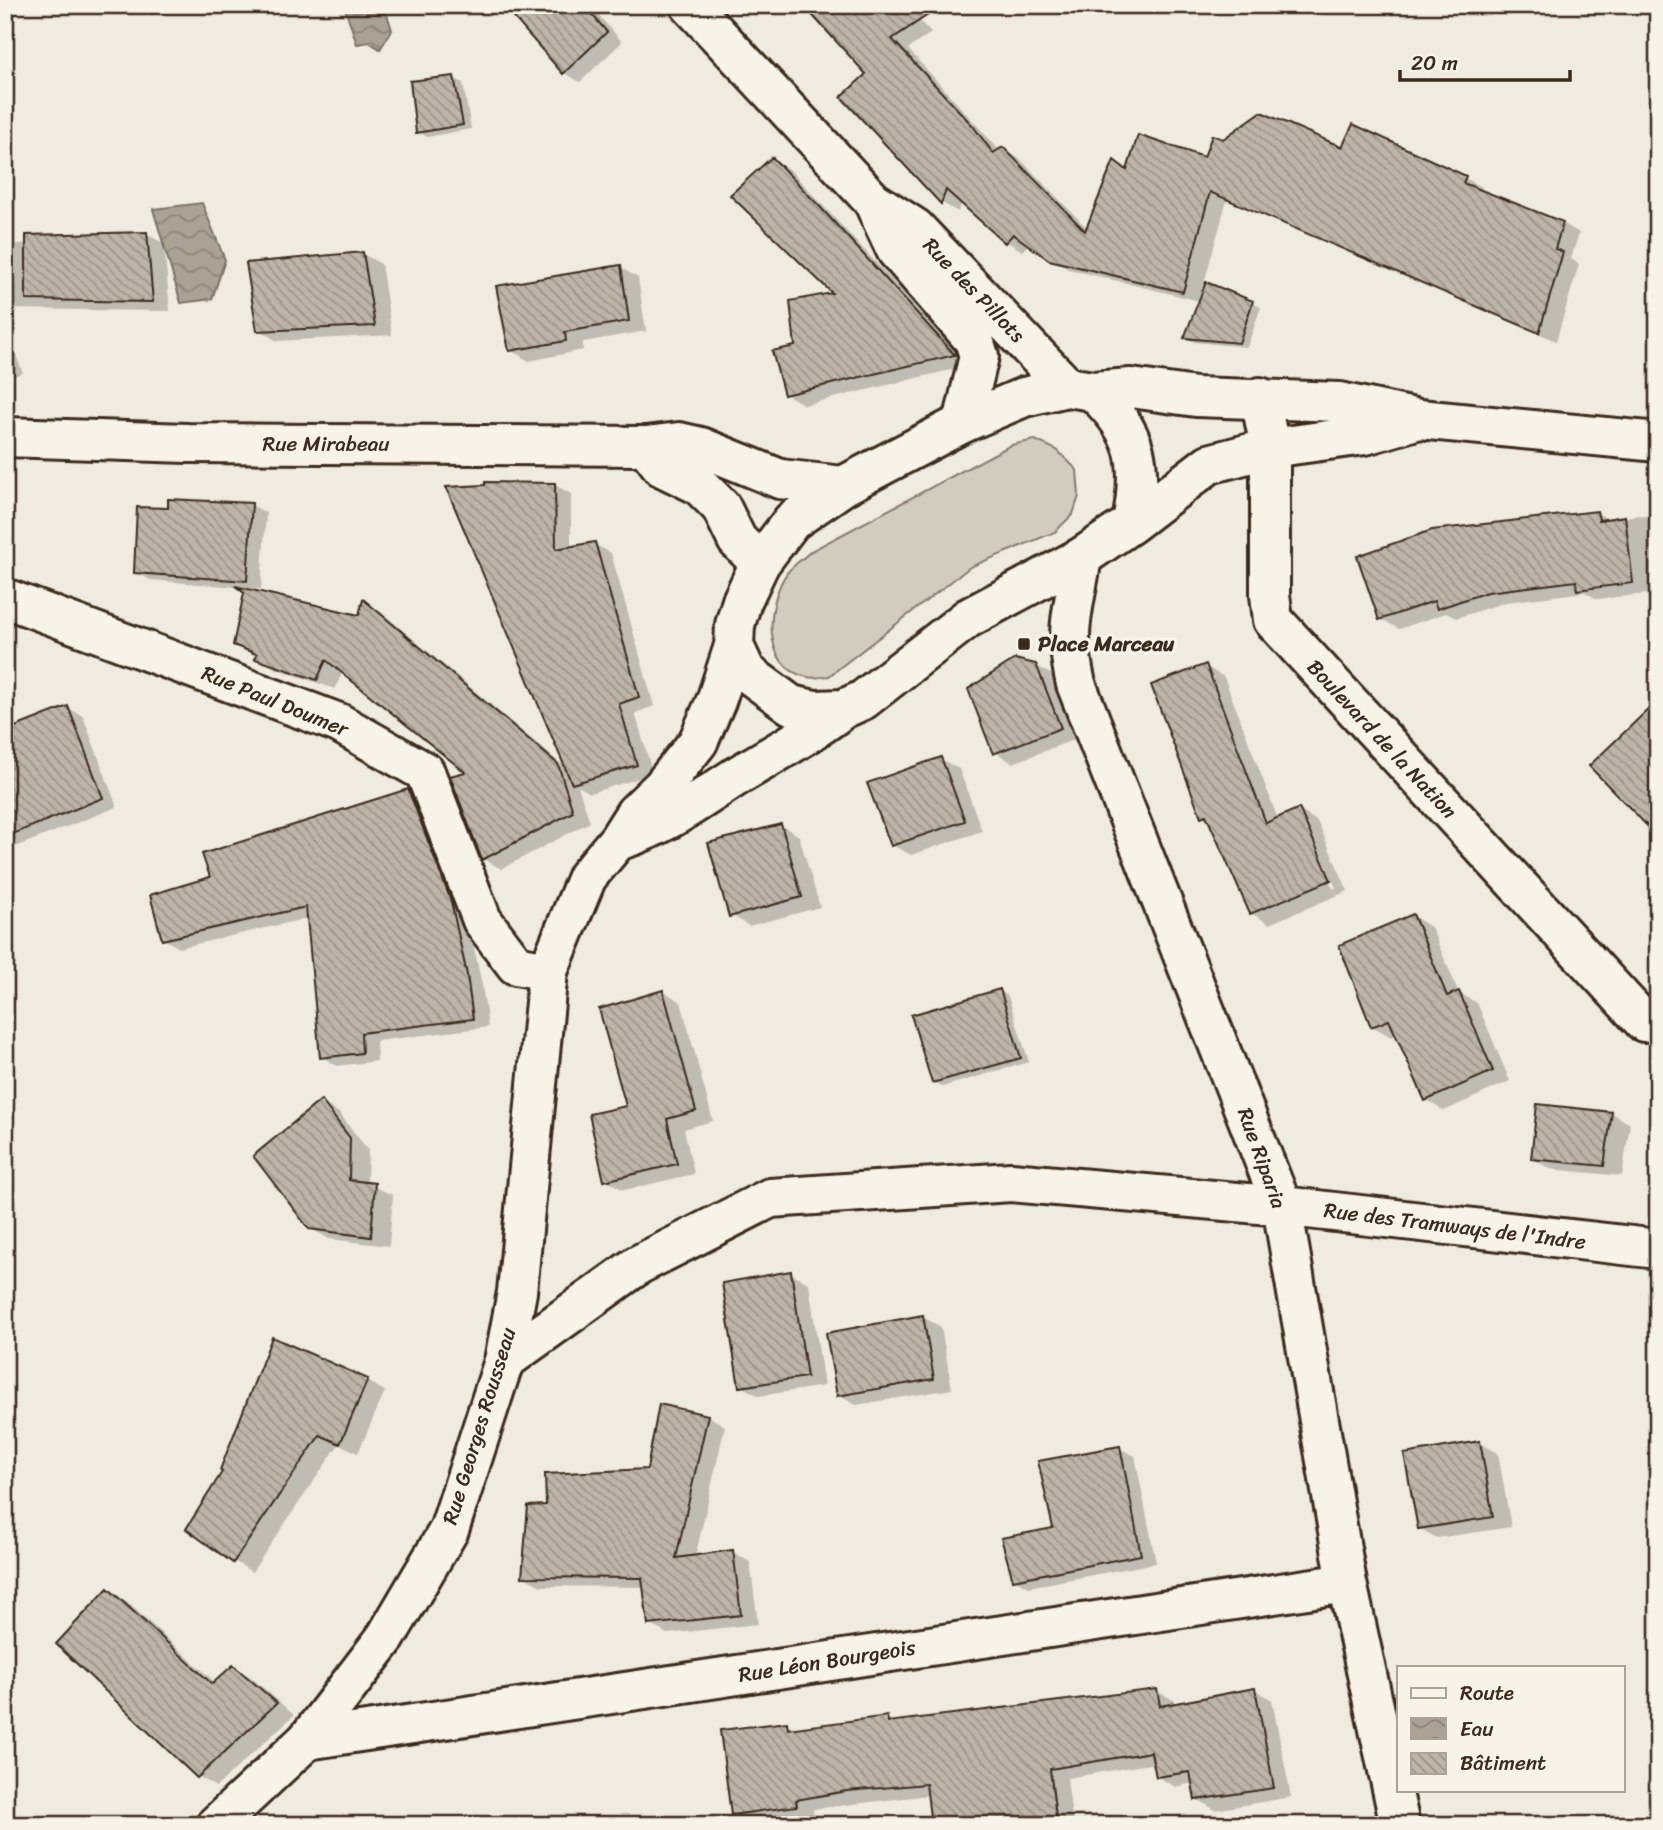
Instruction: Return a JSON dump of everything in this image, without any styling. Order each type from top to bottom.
[{"type":"street","name":"Rue des Pillots","points":[[690,5],[873,201],[915,228],[1080,389]]},
{"type":"street","name":"Rue des Pillots","points":[[873,201],[896,250],[974,340],[979,356],[962,423]]},
{"type":"street","points":[[843,709],[815,710],[791,705],[746,672],[734,646],[735,625],[742,601],[760,563],[792,521],[843,486],[962,423],[1024,397],[1080,389],[1130,388],[1196,397],[1260,397],[1340,402],[1419,419],[1658,442]]},
{"type":"street","points":[[1080,389],[1115,412],[1132,440],[1140,481],[1132,523]]},
{"type":"street","name":"Boulevard de la Nation","points":[[1260,397],[1270,448],[1270,595],[1273,620],[1644,1022]]},
{"type":"street","points":[[618,840],[645,832],[808,736],[843,709],[863,700],[968,618],[1082,557],[1132,523],[1209,464],[1270,448],[1365,435],[1419,419]]},
{"type":"street","name":"Rue Mirabeau","points":[[5,436],[188,443],[646,446],[679,442],[701,447],[780,478],[843,486]]},
{"type":"street","points":[[646,446],[662,467],[699,485],[721,507],[737,540],[760,563]]},
{"type":"street","name":"Rue Riparia","points":[[1082,557],[1068,625],[1068,654],[1076,684],[1282,1206],[1347,1583],[1400,1825]]},
{"type":"street","name":"Rue Paul Doumer","points":[[5,597],[339,723],[425,772],[482,920],[516,965],[548,971]]},
{"type":"street","name":"Rue Georges Rousseau","points":[[216,1825],[307,1740],[386,1637],[449,1530],[504,1361],[517,1292],[548,971],[587,877],[618,840],[635,813],[662,788],[698,742],[716,701],[734,646]]},
{"type":"street","name":"Rue des Tramways de l'Indre","points":[[504,1361],[638,1265],[770,1198],[1011,1182],[1282,1206],[1658,1249]]},
{"type":"street","name":"Rue Léon Bourgeois","points":[[307,1740],[1347,1583]]},
{"type":"shaded area","points":[[1035,440],[1057,450],[1077,470],[1079,496],[1073,514],[1055,532],[970,567],[829,676],[807,677],[792,671],[782,661],[775,648],[772,617],[780,586],[795,564],[811,551],[1011,445]]},
{"type":"water","points":[[344,5],[384,5],[392,30],[380,49],[369,42],[357,44]]},
{"type":"water","points":[[202,203],[225,260],[212,299],[181,303],[153,209]]},
{"type":"building","points":[[503,5],[584,5],[607,32],[563,74]]},
{"type":"building","points":[[803,5],[943,5],[892,39],[973,126],[993,153],[1003,147],[1085,231],[1114,160],[1127,170],[1138,135],[1204,157],[1212,135],[1223,139],[1261,112],[1342,147],[1353,124],[1466,176],[1463,183],[1563,222],[1555,249],[1563,252],[1539,333],[1210,192],[1183,292],[1049,260],[1013,234],[1005,243],[946,190],[941,204],[841,97],[866,74]]},
{"type":"building","points":[[454,76],[463,125],[416,133],[410,81]]},
{"type":"building","points":[[772,157],[955,355],[784,395],[772,351],[795,346],[790,301],[832,293],[730,195]]},
{"type":"building","points":[[147,232],[153,302],[26,300],[26,235]]},
{"type":"building","points":[[363,252],[375,326],[257,331],[246,263]]},
{"type":"building","points":[[621,265],[629,321],[565,332],[566,341],[509,351],[496,286]]},
{"type":"building","points":[[1206,282],[1253,301],[1239,343],[1184,338]]},
{"type":"building","points":[[485,482],[555,483],[556,549],[595,542],[639,697],[619,704],[637,765],[572,784],[446,487],[485,485]]},
{"type":"building","points":[[168,499],[252,503],[247,581],[134,573],[137,507],[168,508]]},
{"type":"building","points":[[1597,511],[1599,520],[1625,516],[1633,583],[1577,590],[1576,581],[1487,592],[1437,609],[1434,601],[1379,620],[1357,556],[1432,530]]},
{"type":"building","points":[[235,586],[359,615],[363,599],[558,764],[573,812],[482,860],[450,776],[465,772],[326,660],[317,680],[255,659],[257,654],[233,645],[244,593]]},
{"type":"building","points":[[1015,659],[1036,664],[1061,728],[993,754],[968,689]]},
{"type":"building","points":[[1206,664],[1266,823],[1299,808],[1331,880],[1250,914],[1206,815],[1201,817],[1151,685]]},
{"type":"building","points":[[1658,700],[1658,837],[1589,766]]},
{"type":"building","points":[[68,706],[103,798],[5,837],[5,731]]},
{"type":"building","points":[[941,757],[965,821],[891,846],[867,783]]},
{"type":"building","points":[[408,789],[451,901],[467,975],[473,1019],[361,1033],[362,1053],[320,1058],[306,907],[162,940],[150,895],[210,877],[202,854]]},
{"type":"building","points":[[781,824],[802,897],[729,917],[708,843]]},
{"type":"building","points":[[1413,914],[1447,996],[1459,991],[1493,1071],[1425,1101],[1389,1020],[1371,1027],[1339,945]]},
{"type":"building","points":[[1000,989],[1021,1058],[932,1083],[911,1015]]},
{"type":"building","points":[[663,990],[696,1111],[667,1119],[677,1164],[604,1181],[589,1114],[626,1106],[599,1009]]},
{"type":"building","points":[[321,1100],[350,1138],[349,1180],[375,1183],[371,1237],[309,1229],[253,1156]]},
{"type":"building","points":[[1537,1104],[1612,1112],[1604,1166],[1531,1159]]},
{"type":"building","points":[[791,1271],[807,1377],[739,1387],[722,1283]]},
{"type":"building","points":[[923,1315],[934,1379],[837,1396],[826,1333]]},
{"type":"building","points":[[272,1337],[368,1379],[340,1444],[320,1435],[233,1563],[186,1529],[222,1472],[220,1470]]},
{"type":"building","points":[[659,1404],[708,1415],[676,1558],[733,1550],[741,1615],[648,1625],[642,1578],[522,1577],[528,1506],[546,1505],[545,1474],[647,1469]]},
{"type":"building","points":[[1480,1441],[1493,1517],[1418,1529],[1404,1454]]},
{"type":"building","points":[[1120,1446],[1141,1555],[1013,1580],[1001,1538],[1053,1528],[1038,1461]]},
{"type":"building","points":[[108,1588],[212,1684],[233,1665],[277,1703],[197,1778],[56,1644]]},
{"type":"building","points":[[1255,1688],[1274,1788],[1195,1800],[1190,1772],[1156,1777],[1151,1752],[1050,1769],[1057,1825],[931,1825],[926,1784],[847,1791],[796,1800],[797,1806],[731,1815],[720,1730],[787,1722],[788,1729],[887,1716],[888,1722],[1157,1689],[1160,1706]]},
{"type":"place","name":"Place Marceau","points":[[1024,644]]}]
